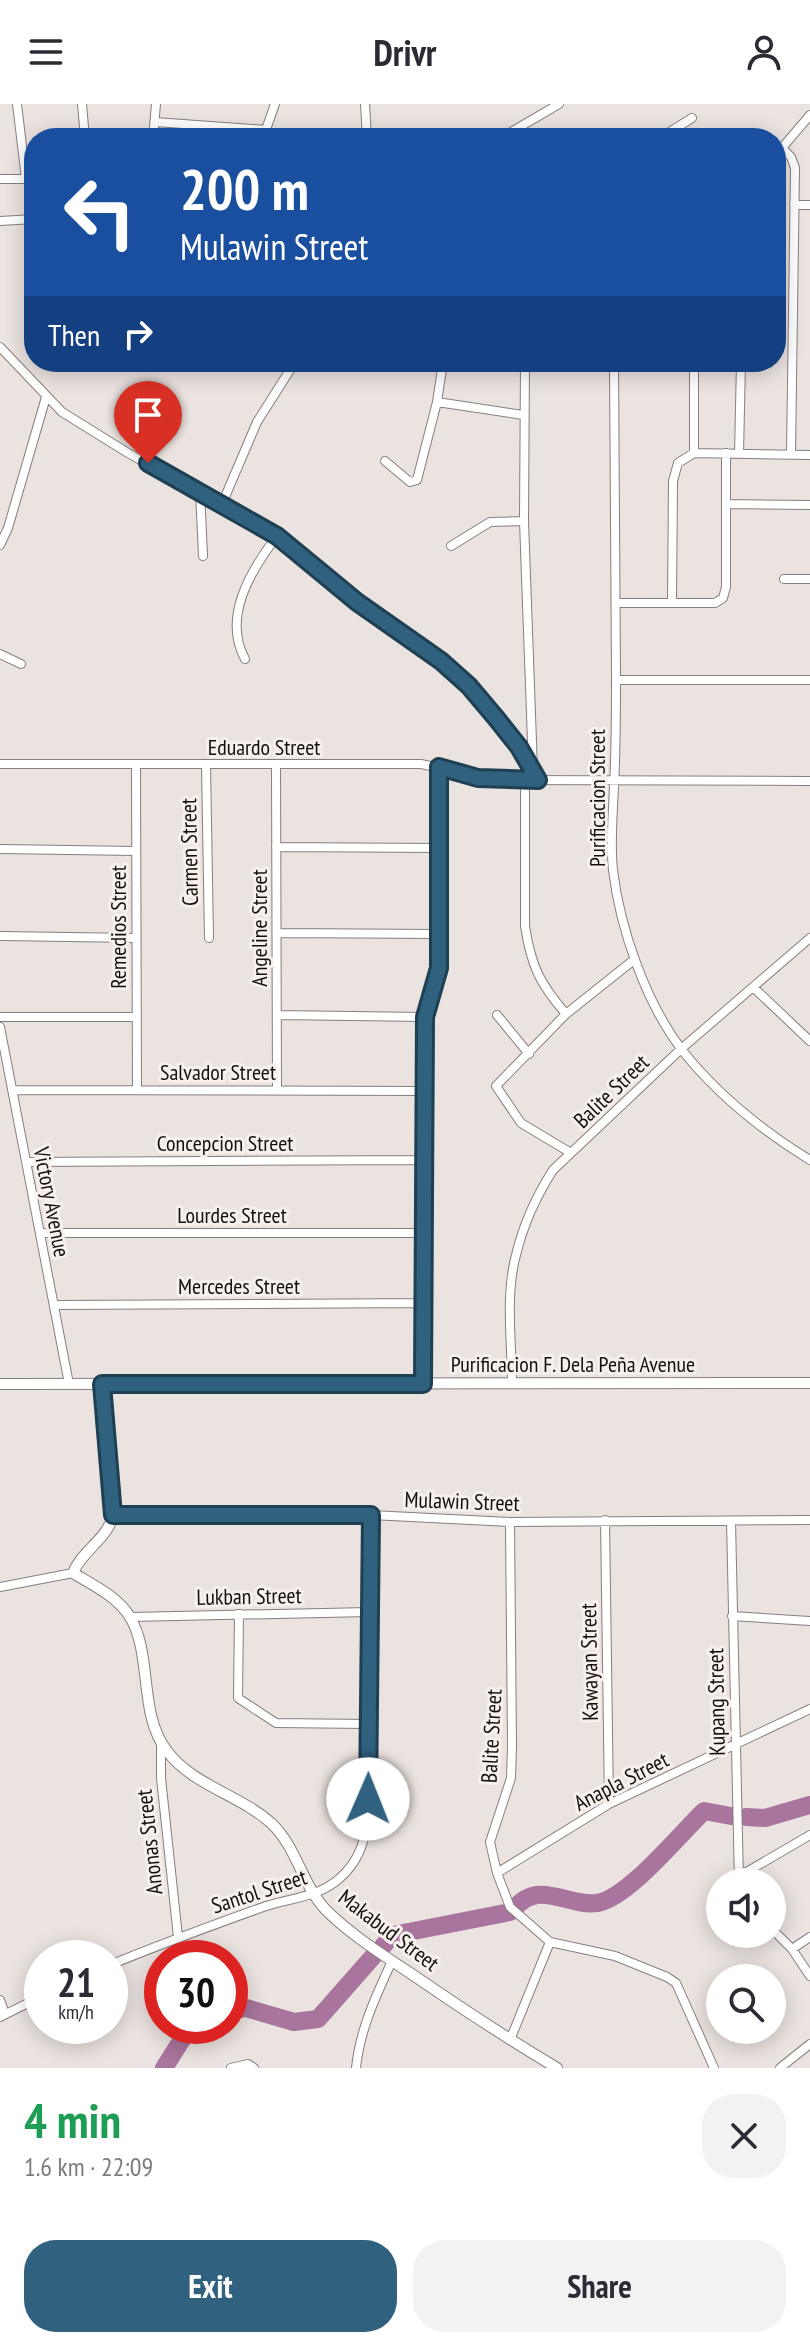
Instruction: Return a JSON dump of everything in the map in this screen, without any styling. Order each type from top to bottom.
[{"type":"street","points":[[17,104],[24,144]]},
{"type":"street","points":[[82,104],[84,128]]},
{"type":"street","points":[[154,128],[156,104]]},
{"type":"street","points":[[266,128],[275,104]]},
{"type":"street","points":[[365,104],[366,128]]},
{"type":"street","points":[[519,128],[559,104]]},
{"type":"street","points":[[786,144],[810,115]]},
{"type":"street","points":[[676,128],[692,118]]},
{"type":"street","points":[[155,122],[210,128]]},
{"type":"street","points":[[786,155],[791,157],[795,168],[791,454]]},
{"type":"street","points":[[0,179],[24,179]]},
{"type":"street","points":[[794,205],[810,205]]},
{"type":"street","points":[[0,221],[24,220]]},
{"type":"street","points":[[0,347],[46,397],[86,428],[277,536],[357,602],[441,661],[460,678],[511,737],[538,780]]},
{"type":"street","points":[[222,504],[257,422],[289,372]]},
{"type":"street","points":[[385,461],[410,482],[417,480],[442,372]]},
{"type":"street","points":[[525,372],[524,521],[533,770]]},
{"type":"street","name":"Purificacion Street","points":[[614,372],[616,680],[613,868],[635,959],[656,1006],[681,1049],[757,1123],[810,1160]]},
{"type":"street","points":[[694,372],[694,453]]},
{"type":"street","points":[[739,454],[741,372]]},
{"type":"street","points":[[0,545],[8,528],[46,397]]},
{"type":"street","points":[[437,402],[523,415]]},
{"type":"street","points":[[672,603],[673,472],[678,463],[694,453],[810,455]]},
{"type":"street","points":[[616,603],[715,603],[723,598],[726,587],[726,453]]},
{"type":"street","points":[[200,491],[203,556]]},
{"type":"street","points":[[726,504],[810,505]]},
{"type":"street","points":[[451,546],[490,522],[524,521]]},
{"type":"street","points":[[245,659],[238,646],[236,620],[254,568],[277,536]]},
{"type":"street","points":[[784,579],[810,579]]},
{"type":"street","points":[[0,654],[21,664]]},
{"type":"street","points":[[616,680],[810,680]]},
{"type":"street","name":"Eduardo Street","points":[[0,764],[421,764],[478,778],[810,781]]},
{"type":"street","name":"Remedios Street","points":[[136,764],[137,1090]]},
{"type":"street","name":"Carmen Street","points":[[206,765],[209,938]]},
{"type":"street","name":"Angeline Street","points":[[276,765],[277,1090]]},
{"type":"street","points":[[423,1384],[425,1017],[438,977],[439,767]]},
{"type":"street","points":[[525,780],[527,943],[538,979],[566,1014]]},
{"type":"street","points":[[276,847],[439,848]]},
{"type":"street","points":[[0,849],[136,851]]},
{"type":"street","points":[[277,933],[439,934]]},
{"type":"street","points":[[0,936],[136,938]]},
{"type":"street","name":"Balite Street","points":[[512,1384],[511,1317],[516,1254],[541,1189],[553,1170],[681,1049],[810,938]]},
{"type":"street","points":[[571,1153],[521,1123],[496,1086],[566,1014],[635,959]]},
{"type":"street","points":[[753,987],[810,1041]]},
{"type":"street","points":[[277,1015],[425,1017]]},
{"type":"street","points":[[497,1015],[529,1054]]},
{"type":"street","points":[[0,1017],[137,1017]]},
{"type":"street","name":"Victory Avenue","points":[[0,1027],[69,1384]]},
{"type":"street","name":"Salvador Street","points":[[12,1090],[425,1091]]},
{"type":"street","name":"Concepcion Street","points":[[26,1162],[424,1160]]},
{"type":"street","name":"Lourdes Street","points":[[40,1233],[424,1233]]},
{"type":"street","name":"Mercedes Street","points":[[54,1305],[424,1303]]},
{"type":"street","name":"Purificacion F. Dela Peña Avenue","points":[[0,1384],[810,1383]]},
{"type":"street","points":[[73,1573],[84,1553],[107,1530],[113,1515],[102,1384]]},
{"type":"street","name":"Mulawin Street","points":[[113,1515],[371,1515],[510,1522],[810,1520]]},
{"type":"street","name":"Santol Street","points":[[128,1958],[278,1902],[313,1894],[338,1880],[363,1847],[367,1825],[371,1515]]},
{"type":"street","name":"Kawayan Street","points":[[605,1520],[609,1804]]},
{"type":"street","name":"Kupang Street","points":[[731,1521],[738,1868]]},
{"type":"street","name":"Balite Street","points":[[510,1522],[511,1778],[490,1842],[497,1873],[510,1907],[550,1942],[615,1956],[676,1983],[714,2068]]},
{"type":"street","points":[[0,1587],[73,1573],[109,1596],[130,1617]]},
{"type":"street","name":"Lukban Street","points":[[130,1617],[369,1612]]},
{"type":"street","points":[[239,1614],[238,1698],[276,1723],[369,1724]]},
{"type":"street","points":[[732,1616],[810,1621]]},
{"type":"street","name":"Makabud Street","points":[[130,1617],[136,1630],[151,1715],[161,1743],[181,1765],[248,1806],[277,1828],[313,1894],[334,1918],[392,1961],[557,2068]]},
{"type":"street","name":"Anapla Street","points":[[497,1873],[609,1804],[810,1709]]},
{"type":"street","name":"Anonas Street","points":[[161,1743],[161,1778],[178,1937]]},
{"type":"street","points":[[757,1868],[810,1835]]},
{"type":"street","points":[[792,1949],[810,1937]]},
{"type":"street","points":[[510,2040],[550,1942]]},
{"type":"street","points":[[786,1943],[810,1976]]},
{"type":"street","points":[[356,2068],[365,2021],[392,1961]]},
{"type":"street","points":[[0,2000],[3,2016],[24,2005]]},
{"type":"street","points":[[780,2068],[810,2044]]},
{"type":"street","points":[[231,2068],[248,2064],[254,2068]]},
{"type":"waterway","points":[[746,1817],[765,1818],[810,1805]]},
{"type":"waterway","points":[[515,1908],[524,1900],[544,1895],[586,1903],[609,1899],[638,1878],[704,1811],[731,1816]]},
{"type":"waterway","points":[[383,1946],[393,1935],[510,1912]]},
{"type":"waterway","points":[[248,2009],[294,2022],[318,2019],[377,1952]]},
{"type":"waterway","points":[[164,2068],[179,2044]]},
{"type":"route","points":[[148,463],[277,536],[357,602],[441,661],[469,686],[496,718],[519,747],[538,780],[478,778],[439,767],[439,968],[425,1017],[423,1384],[102,1384],[113,1515],[371,1515],[368,1799]]}]
